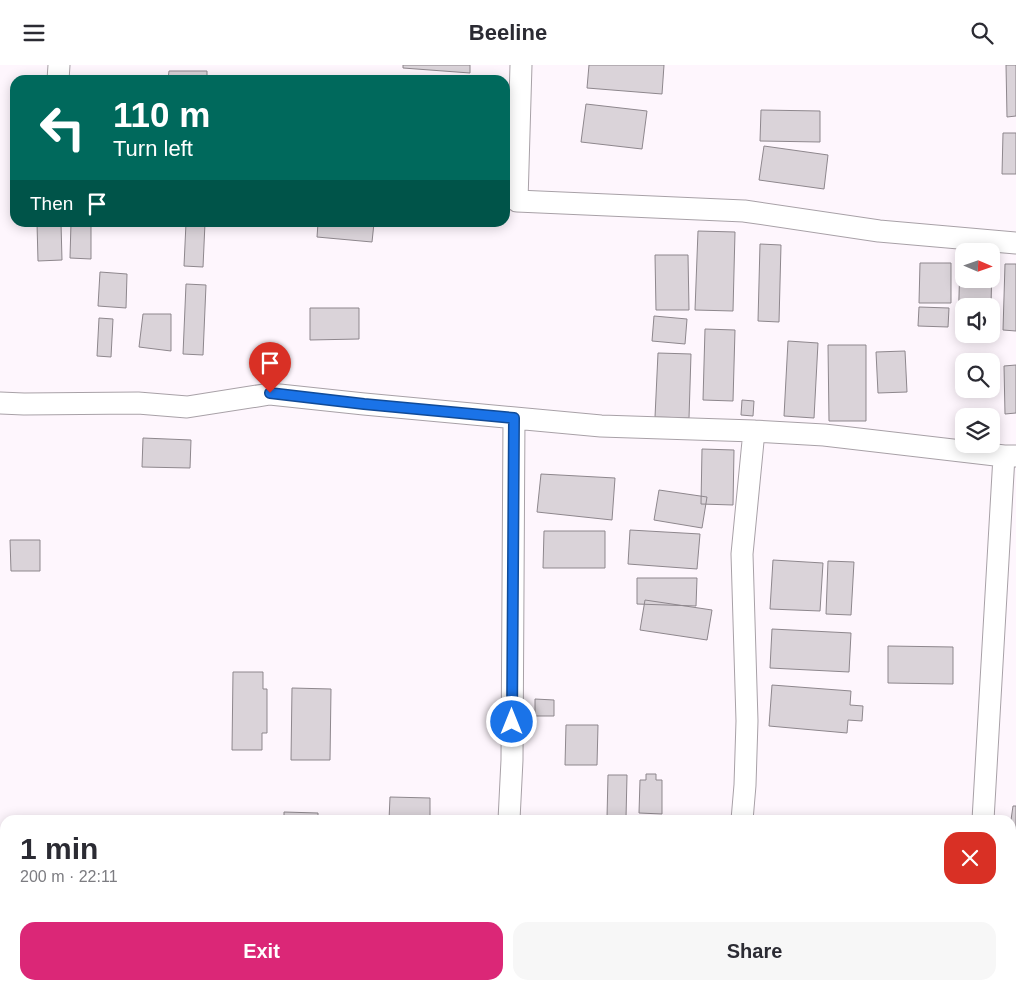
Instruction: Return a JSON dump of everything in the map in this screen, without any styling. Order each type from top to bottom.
[{"type":"street","points":[[521,65],[511,196],[744,211],[880,231],[1016,243]]},
{"type":"street","points":[[0,403],[24,405],[138,403],[187,407],[270,393],[364,404],[601,426],[824,435],[1010,456],[983,815]]},
{"type":"street","points":[[509,815],[512,760],[514,418]]},
{"type":"street","points":[[742,815],[747,721],[742,554],[754,431]]},
{"type":"building","points":[[403,65],[470,65],[470,73],[403,68]]},
{"type":"building","points":[[589,65],[664,65],[662,94],[587,88]]},
{"type":"building","points":[[1006,65],[1016,65],[1016,116],[1007,117]]},
{"type":"building","points":[[169,71],[207,71],[207,75],[169,75]]},
{"type":"building","points":[[586,104],[647,111],[642,149],[581,142]]},
{"type":"building","points":[[761,110],[820,111],[820,142],[760,141]]},
{"type":"building","points":[[1003,133],[1016,133],[1016,174],[1002,174]]},
{"type":"building","points":[[764,146],[828,155],[824,189],[759,180]]},
{"type":"building","points":[[37,227],[61,227],[62,260],[38,261]]},
{"type":"building","points":[[71,227],[91,227],[91,259],[70,258]]},
{"type":"building","points":[[186,227],[205,227],[203,267],[184,266]]},
{"type":"building","points":[[318,227],[374,227],[372,242],[317,237]]},
{"type":"building","points":[[698,231],[735,232],[733,311],[695,310]]},
{"type":"building","points":[[760,244],[781,245],[779,322],[758,321]]},
{"type":"building","points":[[655,255],[688,255],[689,310],[656,310]]},
{"type":"building","points":[[920,263],[951,263],[951,303],[919,303]]},
{"type":"building","points":[[1005,264],[1016,264],[1016,331],[1003,330]]},
{"type":"building","points":[[100,272],[127,274],[126,308],[98,306]]},
{"type":"building","points":[[186,284],[206,285],[203,355],[183,354]]},
{"type":"building","points":[[959,288],[991,288],[991,298],[959,298]]},
{"type":"building","points":[[919,307],[949,308],[948,327],[918,326]]},
{"type":"building","points":[[310,308],[359,308],[359,339],[310,340]]},
{"type":"building","points":[[143,314],[171,314],[171,351],[139,347]]},
{"type":"building","points":[[654,316],[687,319],[685,344],[652,341]]},
{"type":"building","points":[[99,318],[113,319],[111,357],[97,356]]},
{"type":"building","points":[[705,329],[735,330],[733,401],[703,400]]},
{"type":"building","points":[[788,341],[818,343],[814,418],[784,416]]},
{"type":"building","points":[[828,345],[866,345],[866,421],[829,421]]},
{"type":"building","points":[[905,351],[907,392],[878,393],[876,352]]},
{"type":"building","points":[[658,353],[691,354],[689,418],[655,417]]},
{"type":"building","points":[[1016,365],[1016,413],[1005,414],[1004,366]]},
{"type":"building","points":[[742,400],[754,401],[753,416],[741,415]]},
{"type":"building","points":[[143,438],[191,440],[190,468],[142,467]]},
{"type":"building","points":[[702,449],[734,450],[733,505],[701,504]]},
{"type":"building","points":[[541,474],[615,478],[612,520],[537,512]]},
{"type":"building","points":[[659,490],[707,497],[702,528],[654,520]]},
{"type":"building","points":[[630,530],[700,534],[697,569],[628,564]]},
{"type":"building","points":[[544,531],[605,531],[605,568],[543,568]]},
{"type":"building","points":[[10,540],[40,540],[40,571],[11,571]]},
{"type":"building","points":[[773,560],[823,563],[820,611],[770,609]]},
{"type":"building","points":[[828,561],[854,562],[851,615],[826,614]]},
{"type":"building","points":[[637,578],[697,578],[696,606],[637,604]]},
{"type":"building","points":[[645,600],[712,610],[707,640],[640,630]]},
{"type":"building","points":[[772,629],[851,633],[849,672],[770,668]]},
{"type":"building","points":[[888,646],[953,647],[953,684],[888,683]]},
{"type":"building","points":[[233,672],[263,672],[263,689],[267,689],[267,733],[262,733],[262,750],[232,750]]},
{"type":"building","points":[[772,685],[851,691],[850,705],[863,706],[862,721],[848,720],[847,733],[769,726]]},
{"type":"building","points":[[292,688],[331,689],[330,760],[291,760]]},
{"type":"building","points":[[535,699],[554,700],[554,716],[535,716]]},
{"type":"building","points":[[566,725],[598,725],[597,765],[565,765]]},
{"type":"building","points":[[646,774],[656,774],[656,780],[662,780],[662,814],[639,813],[640,780],[646,780]]},
{"type":"building","points":[[608,775],[627,775],[626,815],[607,815]]},
{"type":"building","points":[[390,797],[430,798],[430,815],[389,815]]},
{"type":"building","points":[[1013,806],[1016,806],[1016,815],[1012,815]]},
{"type":"building","points":[[284,812],[318,813],[318,815],[284,815]]},
{"type":"route","points":[[270,393],[514,418],[512,722]]}]
